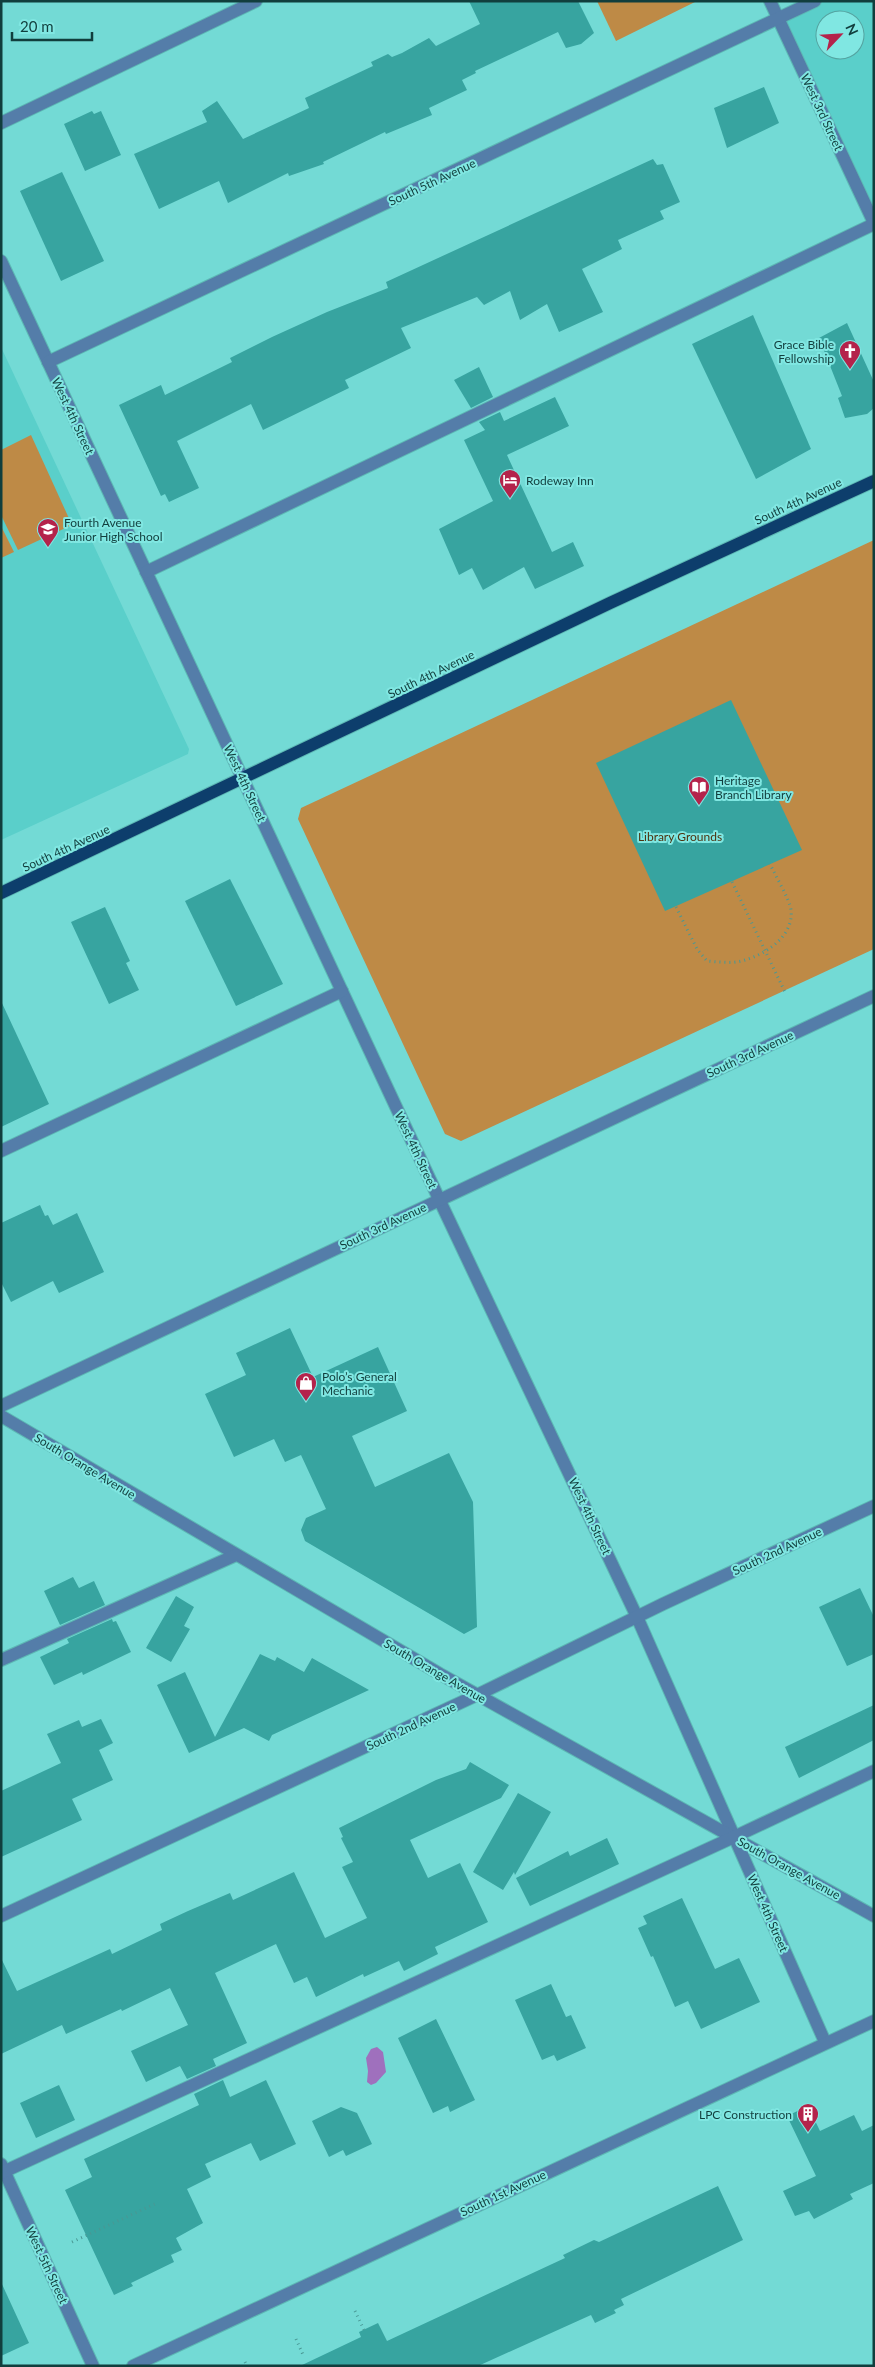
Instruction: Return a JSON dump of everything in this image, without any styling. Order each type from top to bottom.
[{"type":"main road","name":"South 4th Avenue","points":[[1,893],[243,780],[601,608],[874,481]]},
{"type":"street","points":[[1,123],[256,1]]},
{"type":"street","name":"West 3rd Street","points":[[770,1],[874,224]]},
{"type":"street","name":"South 5th Avenue","points":[[48,362],[815,1]]},
{"type":"street","points":[[146,572],[874,224]]},
{"type":"street","name":"West 4th Street","points":[[1,261],[637,1617],[825,2042]]},
{"type":"street","points":[[1,1151],[342,991]]},
{"type":"street","name":"South 3rd Avenue","points":[[1,1406],[874,996]]},
{"type":"street","name":"South Orange Avenue","points":[[1,1416],[477,1695],[874,1916]]},
{"type":"street","name":"South 2nd Avenue","points":[[1,1916],[477,1695],[637,1617],[874,1506]]},
{"type":"street","points":[[1,1660],[236,1555]]},
{"type":"street","points":[[2,2169],[734,1837],[874,1771]]},
{"type":"street","name":"South 1st Avenue","points":[[133,2366],[874,2020]]},
{"type":"street","name":"West 5th Street","points":[[2,2169],[94,2366]]},
{"type":"path","points":[[676,907],[697,949],[707,961],[728,963],[745,961],[766,951],[779,942],[787,929],[791,910],[770,864]]},
{"type":"path","points":[[732,882],[786,994]]},
{"type":"path","points":[[72,2242],[157,2202]]},
{"type":"path","points":[[355,2311],[364,2330]]},
{"type":"path","points":[[296,2339],[304,2357]]},
{"type":"shaded area","points":[[815,1],[874,1],[874,224],[778,19]]},
{"type":"shaded area","name":"Fourth Avenue Junior High School","points":[[1,347],[189,749],[188,754],[1,840]]},
{"type":"shaded area","points":[[377,2047],[383,2052],[386,2072],[376,2083],[371,2085],[367,2082],[366,2058],[371,2049]]},
{"type":"green space","points":[[597,1],[697,1],[616,41]]},
{"type":"green space","points":[[31,435],[72,525],[18,550],[1,515],[1,450]]},
{"type":"green space","points":[[1,526],[14,552],[1,558]]},
{"type":"green space","name":"Library Grounds","points":[[874,540],[874,949],[461,1141],[445,1134],[298,819],[301,808]]},
{"type":"building","points":[[469,1],[578,1],[594,33],[581,44],[566,48],[558,32],[475,71],[476,73],[462,80],[467,90],[429,108],[432,115],[386,134],[385,132],[323,162],[324,164],[289,176],[288,173],[228,203],[219,181],[159,209],[134,154],[207,122],[202,111],[217,101],[243,139],[309,108],[305,98],[373,66],[371,62],[388,54],[392,57],[402,53],[429,38],[436,46],[480,24]]},
{"type":"building","points":[[764,87],[779,123],[727,148],[714,108]]},
{"type":"building","points":[[92,111],[94,114],[101,111],[121,155],[85,171],[64,124]]},
{"type":"building","points":[[653,159],[657,165],[663,164],[680,202],[660,211],[664,219],[618,240],[622,249],[582,269],[603,312],[559,332],[547,304],[520,320],[510,291],[484,305],[477,297],[401,328],[411,348],[345,380],[349,388],[263,430],[251,404],[177,441],[199,488],[169,502],[165,494],[161,496],[119,405],[161,385],[165,395],[232,362],[230,358],[272,337],[327,312],[388,288],[386,282]]},
{"type":"building","points":[[62,172],[104,261],[61,281],[20,191]]},
{"type":"building","points":[[753,315],[811,449],[756,479],[692,344]]},
{"type":"building","name":"Grace Bible Fellowship","points":[[847,323],[874,382],[874,408],[867,414],[845,418],[838,398],[842,396],[819,338]]},
{"type":"building","points":[[479,367],[493,397],[471,408],[454,380]]},
{"type":"building","name":"Rodeway Inn","points":[[555,397],[569,426],[507,455],[552,552],[573,542],[584,566],[535,589],[524,567],[483,590],[472,568],[459,575],[439,529],[493,501],[464,440],[485,430],[479,422],[500,412],[504,421]]},
{"type":"building","name":"Heritage Branch Library","points":[[731,700],[802,850],[665,911],[596,763]]},
{"type":"building","points":[[230,879],[283,984],[236,1006],[185,901]]},
{"type":"building","points":[[105,907],[130,961],[126,963],[139,990],[109,1004],[71,922]]},
{"type":"building","points":[[1,1001],[49,1104],[1,1127]]},
{"type":"building","points":[[40,1205],[45,1216],[48,1215],[53,1225],[77,1213],[104,1272],[59,1293],[53,1281],[11,1302],[1,1282],[1,1223]]},
{"type":"building","points":[[290,1328],[313,1377],[378,1347],[407,1411],[352,1436],[375,1487],[449,1453],[473,1502],[477,1627],[464,1634],[305,1541],[301,1530],[306,1518],[326,1509],[301,1455],[285,1462],[274,1439],[234,1457],[205,1394],[246,1375],[236,1353]]},
{"type":"building","points":[[73,1577],[79,1588],[94,1581],[105,1605],[60,1625],[44,1591]]},
{"type":"building","points":[[860,1588],[874,1617],[874,1654],[847,1666],[819,1607]]},
{"type":"building","points":[[176,1596],[194,1607],[184,1626],[190,1629],[171,1662],[146,1648]]},
{"type":"building","points":[[112,1619],[113,1622],[116,1621],[131,1652],[83,1675],[82,1672],[54,1685],[40,1657],[69,1643],[67,1639]]},
{"type":"building","points":[[260,1654],[275,1661],[277,1657],[304,1672],[312,1658],[369,1690],[272,1735],[269,1741],[244,1728],[189,1753],[157,1685],[185,1672],[215,1737]]},
{"type":"building","points":[[874,1705],[874,1740],[799,1778],[785,1747]]},
{"type":"building","points":[[101,1719],[113,1743],[99,1750],[113,1780],[72,1799],[82,1820],[1,1857],[1,1791],[61,1763],[47,1734],[79,1720],[82,1727]]},
{"type":"building","points":[[470,1762],[509,1785],[501,1798],[410,1840],[428,1878],[460,1863],[488,1922],[435,1947],[438,1954],[404,1971],[399,1961],[364,1977],[363,1974],[316,1997],[307,1977],[294,1983],[276,1944],[215,1973],[247,2043],[213,2059],[216,2066],[187,2079],[180,2066],[146,2082],[131,2051],[188,2025],[170,1988],[122,2011],[121,2009],[66,2034],[62,2025],[1,2054],[1,1958],[17,1991],[110,1949],[112,1954],[162,1930],[160,1924],[188,1911],[230,1893],[233,1900],[294,1872],[325,1938],[367,1918],[342,1867],[353,1862],[341,1838],[343,1837],[339,1828],[436,1780],[466,1769]]},
{"type":"building","points":[[518,1793],[551,1812],[515,1875],[514,1872],[503,1890],[473,1872]]},
{"type":"building","points":[[607,1838],[619,1864],[530,1906],[516,1878],[568,1851],[570,1856]]},
{"type":"building","points":[[682,1898],[715,1969],[739,1958],[760,2002],[701,2029],[688,2001],[675,2007],[653,1956],[651,1957],[638,1928],[647,1924],[643,1916]]},
{"type":"building","points":[[551,1984],[566,2017],[571,2015],[586,2048],[557,2061],[554,2055],[542,2060],[515,2000]]},
{"type":"building","points":[[436,2019],[475,2100],[450,2112],[448,2106],[433,2113],[398,2038]]},
{"type":"building","points":[[223,2080],[230,2097],[266,2080],[296,2144],[260,2161],[251,2143],[205,2164],[211,2177],[187,2189],[203,2223],[176,2238],[182,2250],[171,2255],[174,2262],[131,2283],[133,2286],[114,2295],[65,2190],[92,2177],[84,2159],[199,2105],[194,2094]]},
{"type":"building","points":[[59,2085],[75,2120],[36,2138],[20,2103]]},
{"type":"building","points":[[808,2106],[820,2131],[854,2115],[862,2131],[874,2125],[874,2183],[850,2194],[853,2199],[814,2219],[809,2211],[795,2216],[783,2191],[816,2176],[787,2116]]},
{"type":"building","points":[[341,2107],[357,2113],[372,2144],[346,2156],[343,2150],[329,2157],[312,2121]]},
{"type":"building","points":[[718,2186],[743,2240],[621,2299],[624,2305],[614,2310],[616,2313],[595,2323],[591,2315],[478,2366],[300,2366],[361,2337],[359,2332],[378,2323],[387,2341],[565,2258],[563,2255],[594,2240],[599,2242]]},
{"type":"building","points":[[1,2282],[29,2343],[1,2356]]},
{"type":"place","name":"Grace Bible Fellowship","points":[[850,370]]},
{"type":"place","name":"Rodeway Inn","points":[[510,499]]},
{"type":"place","name":"Fourth Avenue Junior High School","points":[[48,548]]},
{"type":"place","name":"Heritage Branch Library","points":[[699,806]]},
{"type":"place","name":"Polo’s General Mechanic","points":[[306,1402]]},
{"type":"place","name":"LPC Construction","points":[[808,2133]]}]
